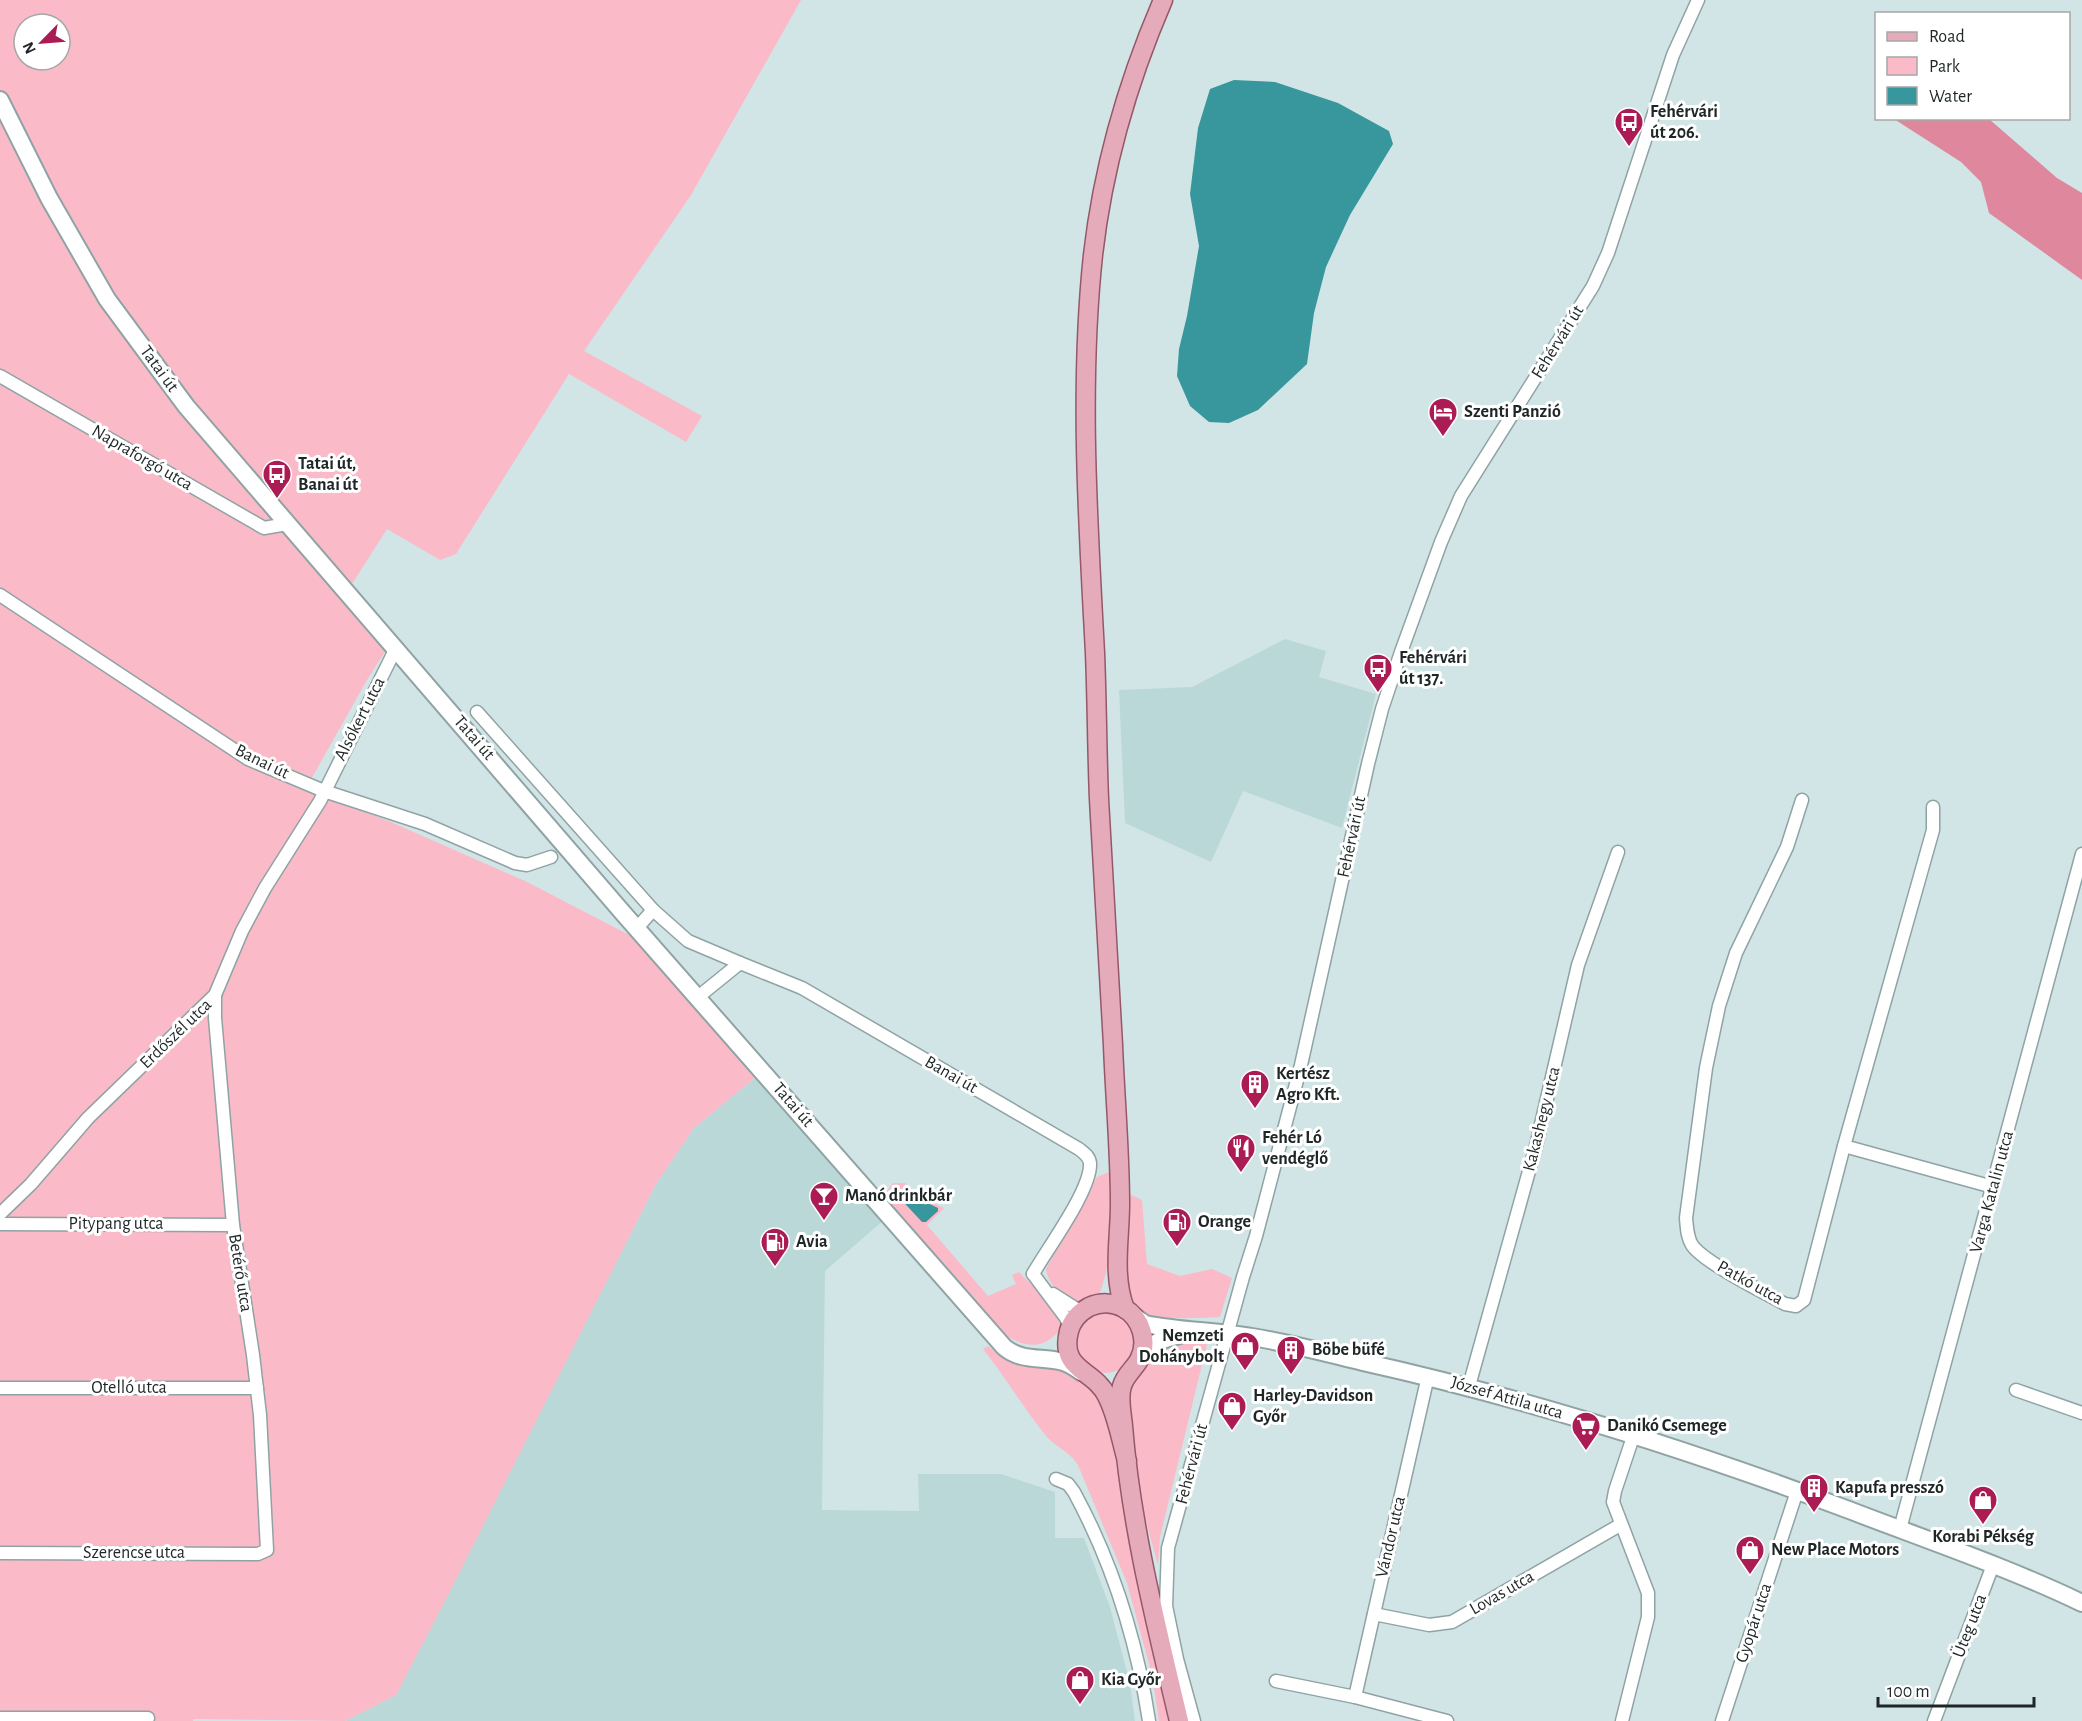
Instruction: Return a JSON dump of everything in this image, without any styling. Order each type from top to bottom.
[{"type":"main road","points":[[1163,0],[1130,87],[1114,140],[1102,197],[1093,255],[1087,352],[1086,437],[1098,711],[1099,797],[1120,1203],[1118,1286],[1129,1312],[1140,1326],[1143,1337],[1143,1348],[1136,1364],[1125,1376],[1121,1390],[1127,1461],[1154,1618],[1179,1721]]},
{"type":"main road","points":[[1117,1256],[1107,1285],[1068,1334],[1068,1352],[1073,1363],[1100,1384],[1110,1401],[1127,1461]]},
{"type":"main road","points":[[1088,1308],[1104,1303],[1115,1305],[1129,1312]]},
{"type":"main road","points":[[1086,1375],[1102,1380],[1113,1379],[1124,1376],[1136,1364]]},
{"type":"street","name":"Fehérvári út","points":[[1194,1721],[1177,1659],[1166,1606],[1168,1548],[1256,1236],[1301,1065],[1382,709],[1441,542],[1461,496],[1593,286],[1608,253],[1673,55],[1698,0]]},
{"type":"street","name":"Tatai út","points":[[0,100],[49,198],[107,299],[186,406],[1009,1352],[1037,1359],[1059,1360],[1086,1375]]},
{"type":"street","name":"Napraforgó utca","points":[[0,376],[264,528],[287,524]]},
{"type":"street","name":"Banai út","points":[[0,595],[248,759],[324,791],[425,824],[515,863],[527,865],[551,857]]},
{"type":"street","name":"Alsókert utca","points":[[324,791],[396,648]]},
{"type":"street","name":"Tatai út","points":[[477,712],[653,910],[688,941],[740,963]]},
{"type":"street","name":"Erdőszél utca","points":[[0,1214],[31,1184],[88,1118],[215,995],[242,931],[324,791]]},
{"type":"street","name":"Patkó utca","points":[[1802,800],[1787,848],[1736,952],[1719,1006],[1706,1068],[1686,1218],[1687,1233],[1693,1247],[1705,1258],[1785,1304],[1796,1305],[1804,1300],[1844,1146],[1933,830],[1934,807]]},
{"type":"street","name":"Kakashegy utca","points":[[1469,1386],[1536,1146],[1578,965],[1618,852]]},
{"type":"street","name":"Varga Katalin utca","points":[[1900,1529],[2082,854]]},
{"type":"street","points":[[638,928],[653,910]]},
{"type":"street","name":"Banai út","points":[[740,963],[802,988],[1088,1156],[1089,1177],[1033,1275]]},
{"type":"street","points":[[698,997],[740,963]]},
{"type":"street","name":"Betérő utca","points":[[215,995],[233,1225],[261,1426],[267,1550]]},
{"type":"street","points":[[1844,1146],[1993,1187]]},
{"type":"street","name":"Pitypang utca","points":[[0,1224],[233,1225]]},
{"type":"street","points":[[1033,1275],[1067,1304],[1088,1308]]},
{"type":"street","points":[[1033,1275],[1066,1318],[1068,1334]]},
{"type":"street","name":"József Attila utca","points":[[1129,1312],[1145,1324],[1253,1337],[1428,1376],[1634,1434],[1900,1529],[2082,1603]]},
{"type":"street","name":"József Attila utca","points":[[1136,1364],[1144,1350],[1152,1344],[1191,1330]]},
{"type":"street","name":"Tatai út","points":[[999,1341],[1015,1349],[1033,1352],[1052,1348],[1068,1334]]},
{"type":"street","name":"Vándor utca","points":[[1355,1697],[1428,1376]]},
{"type":"street","name":"Otelló utca","points":[[0,1388],[257,1388]]},
{"type":"street","points":[[2016,1390],[2082,1413]]},
{"type":"street","points":[[1622,1721],[1648,1617],[1648,1593],[1613,1502],[1634,1434]]},
{"type":"street","points":[[1056,1479],[1068,1484],[1074,1492],[1102,1549],[1130,1633],[1149,1721]]},
{"type":"street","name":"Gyopár utca","points":[[1722,1721],[1797,1491]]},
{"type":"street","name":"Lovas utca","points":[[1374,1614],[1429,1625],[1452,1622],[1620,1525]]},
{"type":"street","name":"Szerencse utca","points":[[0,1553],[258,1554],[267,1550]]},
{"type":"street","name":"Üteg utca","points":[[1934,1721],[1993,1565]]},
{"type":"street","points":[[1276,1681],[1355,1697],[1447,1721]]},
{"type":"street","points":[[0,1718],[148,1718]]},
{"type":"shaded area","points":[[1896,120],[1990,120],[2057,178],[2082,193],[2082,280],[1989,213],[1981,182],[1961,162]]},
{"type":"shaded area","points":[[1285,639],[1326,651],[1319,677],[1376,694],[1342,828],[1243,791],[1211,862],[1125,823],[1119,690],[1192,687]]},
{"type":"shaded area","points":[[757,1076],[884,1220],[825,1271],[822,1510],[919,1511],[918,1474],[1001,1474],[1055,1492],[1055,1538],[1084,1538],[1110,1607],[1130,1684],[1135,1721],[345,1721],[396,1695],[656,1184],[694,1128]]},
{"type":"green space","points":[[0,0],[801,0],[691,195],[584,351],[702,416],[686,442],[569,374],[456,554],[440,560],[387,529],[350,587],[395,636],[367,680],[305,790],[391,822],[527,882],[639,940],[757,1076],[694,1128],[656,1184],[396,1695],[345,1721],[193,1719],[193,1721],[0,1721]]},
{"type":"green space","points":[[1112,1171],[1112,1234],[1108,1265],[1099,1295],[1078,1304],[1053,1285],[1046,1269],[1097,1177]]},
{"type":"green space","points":[[893,1183],[906,1183],[903,1189],[944,1208],[927,1225],[988,1296],[1016,1284],[1012,1275],[1019,1272],[1055,1309],[1064,1326],[1050,1339],[1035,1345],[1014,1340],[994,1327],[885,1198]]},
{"type":"green space","points":[[1121,1190],[1142,1200],[1147,1264],[1180,1276],[1212,1269],[1232,1278],[1220,1317],[1153,1316],[1138,1310],[1128,1301],[1124,1295]]},
{"type":"green space","points":[[1099,1313],[1111,1313],[1127,1321],[1133,1331],[1135,1343],[1133,1355],[1127,1365],[1111,1373],[1099,1373],[1083,1365],[1075,1349],[1075,1337],[1083,1321]]},
{"type":"green space","points":[[1198,1341],[1207,1344],[1160,1537],[1158,1565],[1139,1496],[1131,1444],[1128,1386],[1148,1355],[1174,1342]]},
{"type":"green space","points":[[988,1346],[1004,1358],[1068,1371],[1099,1392],[1117,1452],[1173,1721],[1159,1721],[1152,1675],[1127,1583],[1078,1465],[1047,1437],[983,1349]]},
{"type":"water","points":[[1234,80],[1275,82],[1338,103],[1389,131],[1393,144],[1350,215],[1326,267],[1314,313],[1307,364],[1258,410],[1229,423],[1209,422],[1190,406],[1177,376],[1179,349],[1199,246],[1190,194],[1198,128],[1210,89]]},
{"type":"water","points":[[900,1190],[938,1208],[938,1211],[926,1222],[922,1222],[896,1194]]},
{"type":"place","name":"Fehérvári út 206.","points":[[1629,148]]},
{"type":"place","name":"Szenti Panzió","points":[[1443,438]]},
{"type":"place","name":"Tatai út, Banai út","points":[[277,500]]},
{"type":"place","name":"Fehérvári út 137.","points":[[1378,694]]},
{"type":"place","name":"Kertész Agro Kft.","points":[[1255,1110]]},
{"type":"place","name":"Fehér Ló vendéglő","points":[[1241,1174]]},
{"type":"place","name":"Manó drinkbár","points":[[824,1222]]},
{"type":"place","name":"Orange","points":[[1177,1248]]},
{"type":"place","name":"Avia","points":[[775,1268]]},
{"type":"place","name":"Nemzeti Dohánybolt","points":[[1245,1372]]},
{"type":"place","name":"Böbe büfé","points":[[1291,1376]]},
{"type":"place","name":"Harley-Davidson Győr","points":[[1232,1432]]},
{"type":"place","name":"Danikó Csemege","points":[[1586,1452]]},
{"type":"place","name":"Kapufa presszó","points":[[1814,1514]]},
{"type":"place","name":"Korabi Pékség","points":[[1983,1526]]},
{"type":"place","name":"New Place Motors","points":[[1750,1576]]},
{"type":"place","name":"Kia Győr","points":[[1080,1706]]}]
